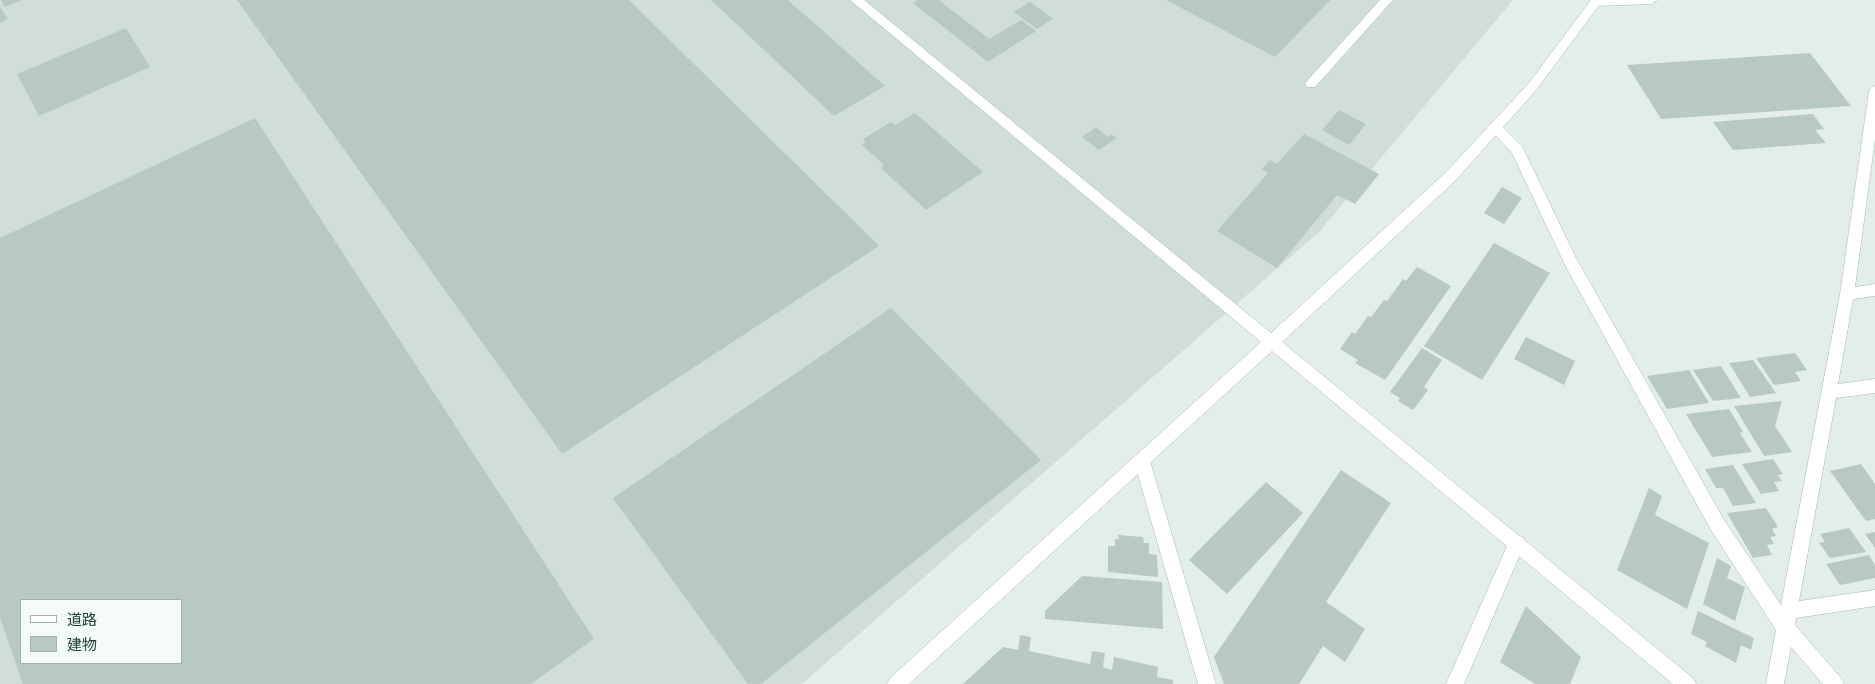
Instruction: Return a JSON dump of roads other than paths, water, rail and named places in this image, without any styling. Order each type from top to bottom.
[{"type":"street","points":[[856,0],[1687,684]]},
{"type":"street","points":[[1311,84],[1387,0]]},
{"type":"street","points":[[896,684],[1142,462],[1450,177],[1533,86],[1596,1],[1651,0]]},
{"type":"street","points":[[1775,684],[1846,294],[1875,92]]},
{"type":"street","points":[[1496,128],[1517,150],[1575,270],[1717,524],[1835,684]]},
{"type":"street","points":[[1846,294],[1875,290]]},
{"type":"street","points":[[1829,392],[1875,386]]},
{"type":"street","points":[[1142,462],[1193,641],[1208,684]]},
{"type":"street","points":[[1455,684],[1517,544]]},
{"type":"street","points":[[1786,619],[1875,598]]}]
